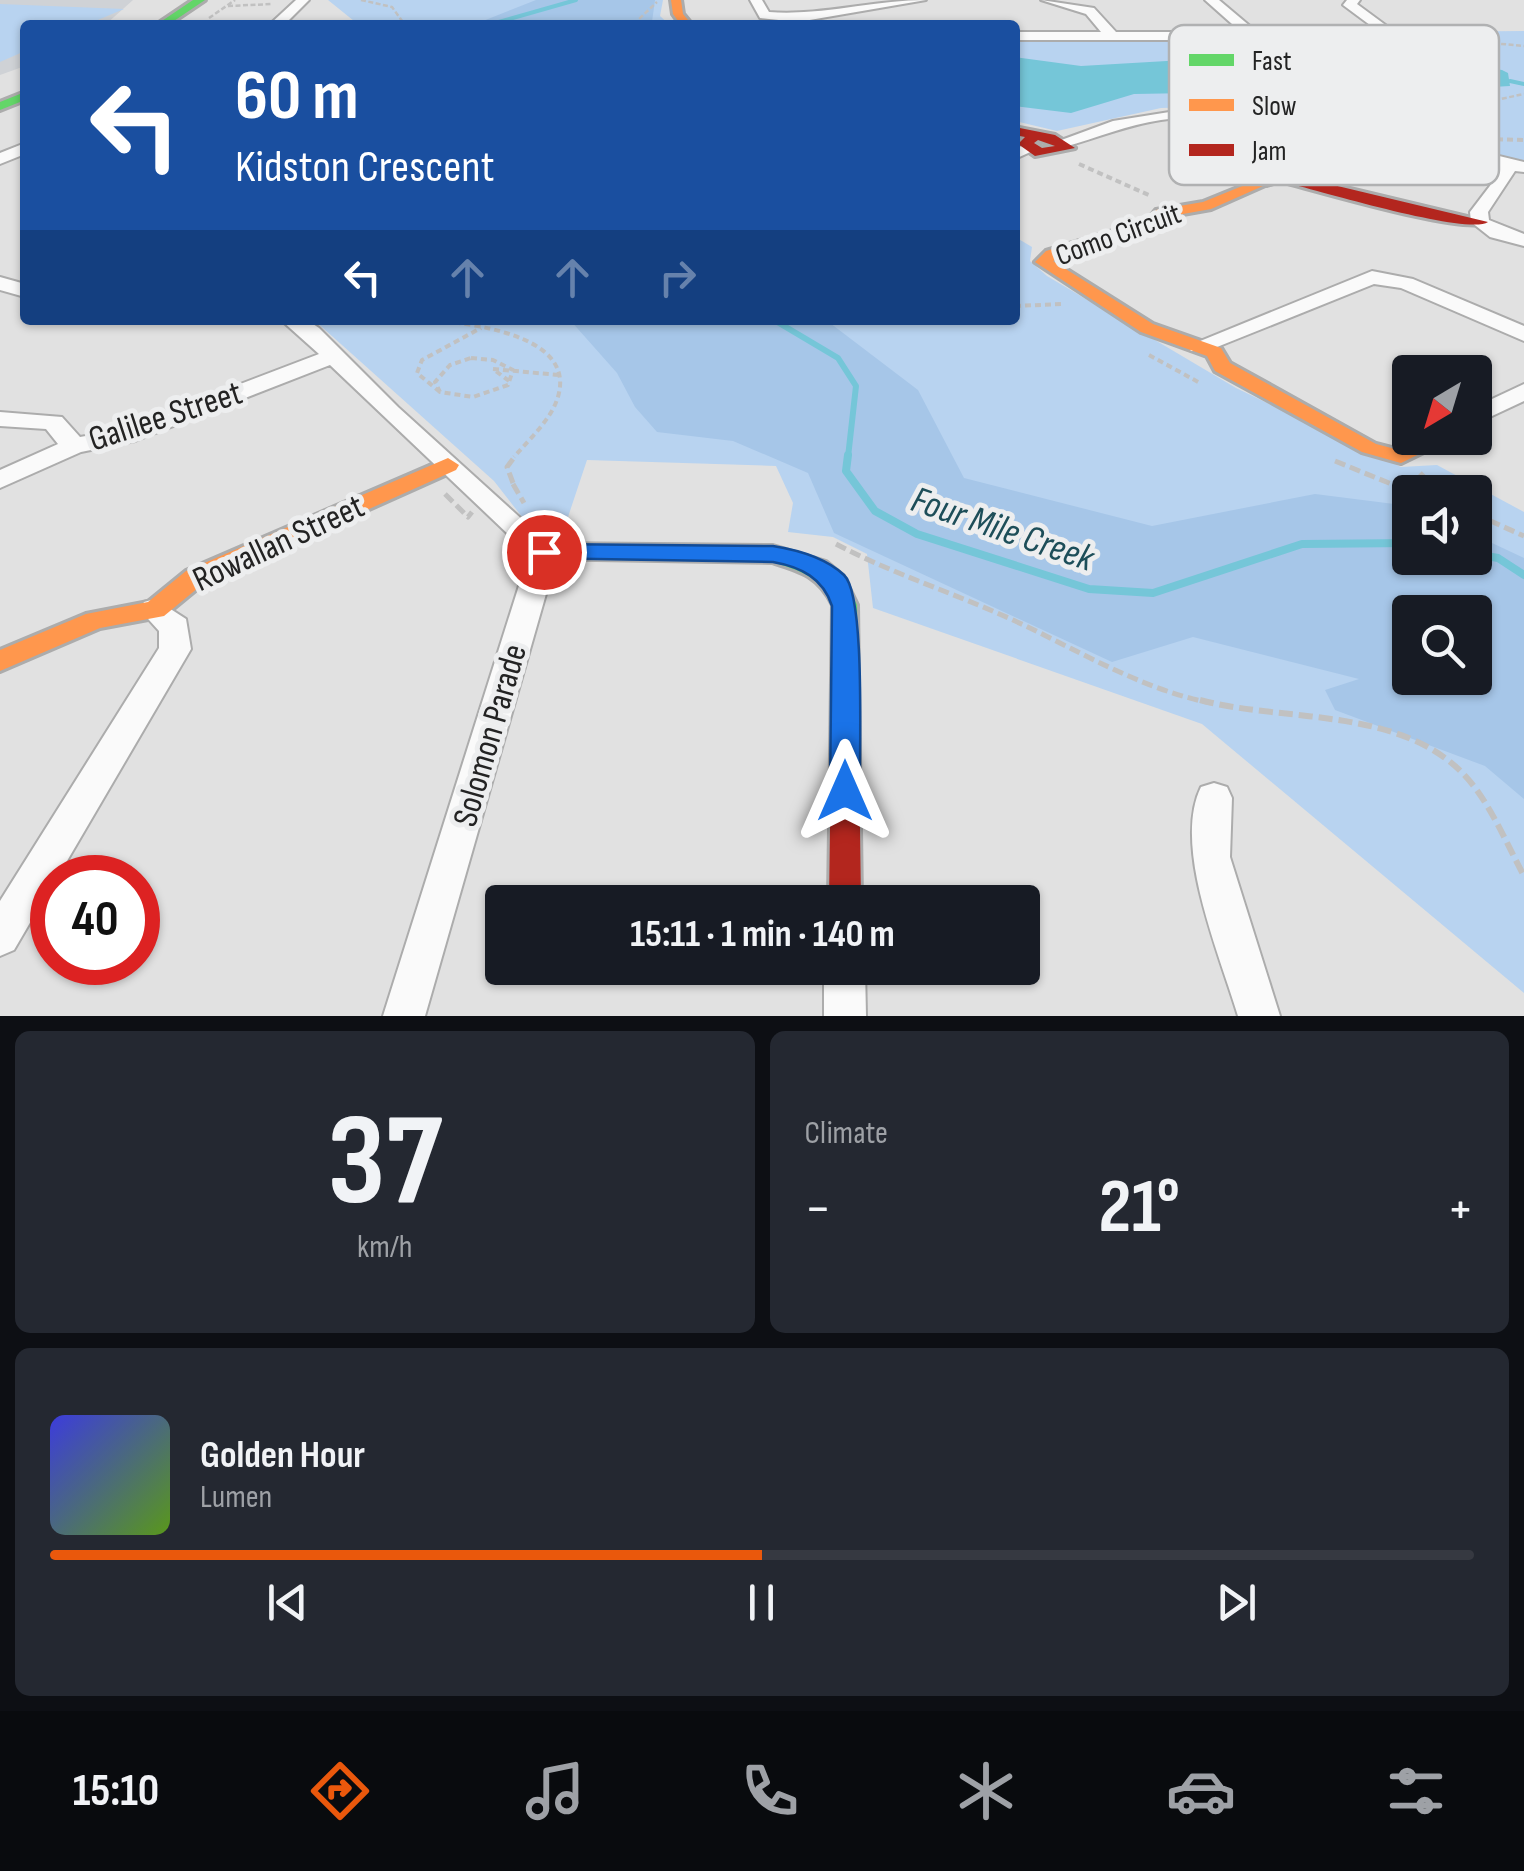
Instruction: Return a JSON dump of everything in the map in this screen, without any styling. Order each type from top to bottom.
[{"type":"street","points":[[168,20],[200,0]]},
{"type":"street","points":[[756,0],[765,15],[798,18],[920,0]]},
{"type":"street","points":[[1047,0],[1090,12],[1111,35]]},
{"type":"street","points":[[1210,0],[1241,25]]},
{"type":"street","points":[[1354,0],[1349,4],[1378,25]]},
{"type":"street","points":[[275,4],[302,2]]},
{"type":"street","points":[[282,20],[302,2]]},
{"type":"street","points":[[191,20],[224,3]]},
{"type":"street","points":[[1020,36],[1169,35]]},
{"type":"street","points":[[1023,143],[1067,150],[1169,114]]},
{"type":"street","points":[[1514,165],[1478,212],[1480,222],[1497,233],[1524,240]]},
{"type":"street","name":"Como Circuit","points":[[1257,185],[1206,206],[1161,213],[1152,224],[1052,254],[1043,262],[1147,328],[1214,352],[1222,367],[1370,448],[1392,455]]},
{"type":"street","name":"Como Circuit","points":[[1314,185],[1428,214],[1480,222]]},
{"type":"street","points":[[1199,346],[1372,277],[1406,282],[1524,334]]},
{"type":"street","points":[[298,325],[544,552],[773,554],[800,559],[837,582],[845,606],[845,885]]},
{"type":"street","name":"Galilee Street","points":[[0,480],[74,446],[126,436],[333,356]]},
{"type":"street","points":[[1492,408],[1524,391]]},
{"type":"street","points":[[0,419],[53,422],[74,446]]},
{"type":"street","name":"Rowallan Street","points":[[0,660],[82,623],[126,610],[155,610],[195,577],[448,465]]},
{"type":"street","name":"Solomon Parade","points":[[404,1016],[544,552]]},
{"type":"street","points":[[0,937],[175,649],[175,627],[155,610]]},
{"type":"street","points":[[1214,798],[1211,857],[1260,1016]]},
{"type":"street","points":[[845,985],[845,1016]]},
{"type":"path","points":[[204,20],[224,3],[235,0]]},
{"type":"path","points":[[361,0],[392,7],[401,20]]},
{"type":"path","points":[[640,20],[659,0]]},
{"type":"path","points":[[224,3],[275,4]]},
{"type":"path","points":[[1499,41],[1524,46]]},
{"type":"path","points":[[1499,99],[1524,94]]},
{"type":"path","points":[[1067,150],[1177,208]]},
{"type":"path","points":[[1020,306],[1067,302]]},
{"type":"path","points":[[476,325],[538,344],[559,375],[554,406],[507,466],[513,484],[484,498]]},
{"type":"path","points":[[484,326],[422,360],[417,373],[441,393],[486,397],[509,381],[513,370]]},
{"type":"path","points":[[441,393],[435,382],[451,364],[464,359],[495,357],[513,370]]},
{"type":"path","points":[[493,369],[495,357]]},
{"type":"path","points":[[493,369],[559,375]]},
{"type":"path","points":[[493,369],[509,381]]},
{"type":"path","points":[[1492,522],[1524,536]]},
{"type":"path","points":[[831,543],[893,574],[1008,618],[1142,683],[1206,702],[1371,725],[1443,756],[1476,788],[1524,876]]},
{"type":"shaded area","points":[[0,0],[133,0],[111,20],[20,20],[20,68],[0,75]]},
{"type":"shaded area","points":[[328,0],[663,0],[660,16],[664,20],[353,20]]},
{"type":"shaded area","points":[[536,0],[655,0],[652,20],[486,20]]},
{"type":"shaded area","points":[[0,4],[124,9],[98,20],[20,20],[20,53],[0,62]]},
{"type":"shaded area","points":[[1499,31],[1524,31],[1524,162],[1499,156]]},
{"type":"shaded area","points":[[1169,40],[1169,108],[1057,131],[1020,122],[1020,41]]},
{"type":"shaded area","points":[[1020,58],[1081,66],[1169,61],[1169,93],[1134,94],[1071,113],[1020,107]]},
{"type":"shaded area","points":[[1499,70],[1508,73],[1510,86],[1499,87]]},
{"type":"shaded area","points":[[1020,240],[1032,247],[1030,261],[1047,276],[1236,388],[1401,467],[1437,465],[1456,475],[1392,475],[1392,575],[1492,575],[1492,495],[1524,512],[1524,993],[1202,724],[873,608],[867,554],[833,537],[788,532],[793,503],[776,466],[587,460],[565,526],[526,522],[494,481],[320,325],[1020,325]]},
{"type":"shaded area","points":[[574,325],[833,325],[918,390],[964,478],[1152,526],[1315,494],[1392,504],[1392,575],[1492,575],[1492,543],[1524,558],[1524,799],[1485,766],[1335,710],[1325,690],[1359,679],[1193,637],[1112,662],[834,533],[808,473],[733,441],[657,432],[635,407],[617,373]]},
{"type":"waterway","name":"Four Mile Creek","points":[[506,20],[576,0]]},
{"type":"waterway","points":[[1510,81],[1524,84]]},
{"type":"waterway","name":"Four Mile Creek","points":[[782,325],[838,358],[856,386],[848,457]]},
{"type":"waterway","name":"Four Mile Creek","points":[[848,455],[846,471],[875,511],[917,534],[1089,589],[1153,593],[1302,544],[1392,543]]},
{"type":"waterway","name":"Four Mile Creek","points":[[1492,557],[1524,575]]},
{"type":"traffic: fast","points":[[169,20],[200,0]]},
{"type":"traffic: fast","points":[[0,106],[20,98]]},
{"type":"traffic: fast","points":[[544,552],[773,554],[818,568],[834,582],[845,605],[845,755]]},
{"type":"traffic: slow","points":[[676,0],[683,20]]},
{"type":"traffic: slow","points":[[1257,185],[1206,206],[1161,213],[1152,224],[1052,254],[1043,262],[1147,328],[1214,352],[1222,367],[1369,448],[1392,454]]},
{"type":"traffic: slow","points":[[1394,455],[1405,455]]},
{"type":"traffic: slow","points":[[0,661],[95,620],[155,610],[195,577],[448,465]]},
{"type":"traffic: jam","points":[[1020,132],[1050,138],[1068,148],[1040,153],[1025,144],[1032,138]]},
{"type":"traffic: jam","points":[[1314,185],[1427,214],[1480,222]]},
{"type":"traffic: jam","points":[[845,755],[845,885]]},
{"type":"route","points":[[544,552],[773,554],[800,559],[837,582],[845,606],[845,791]]}]
